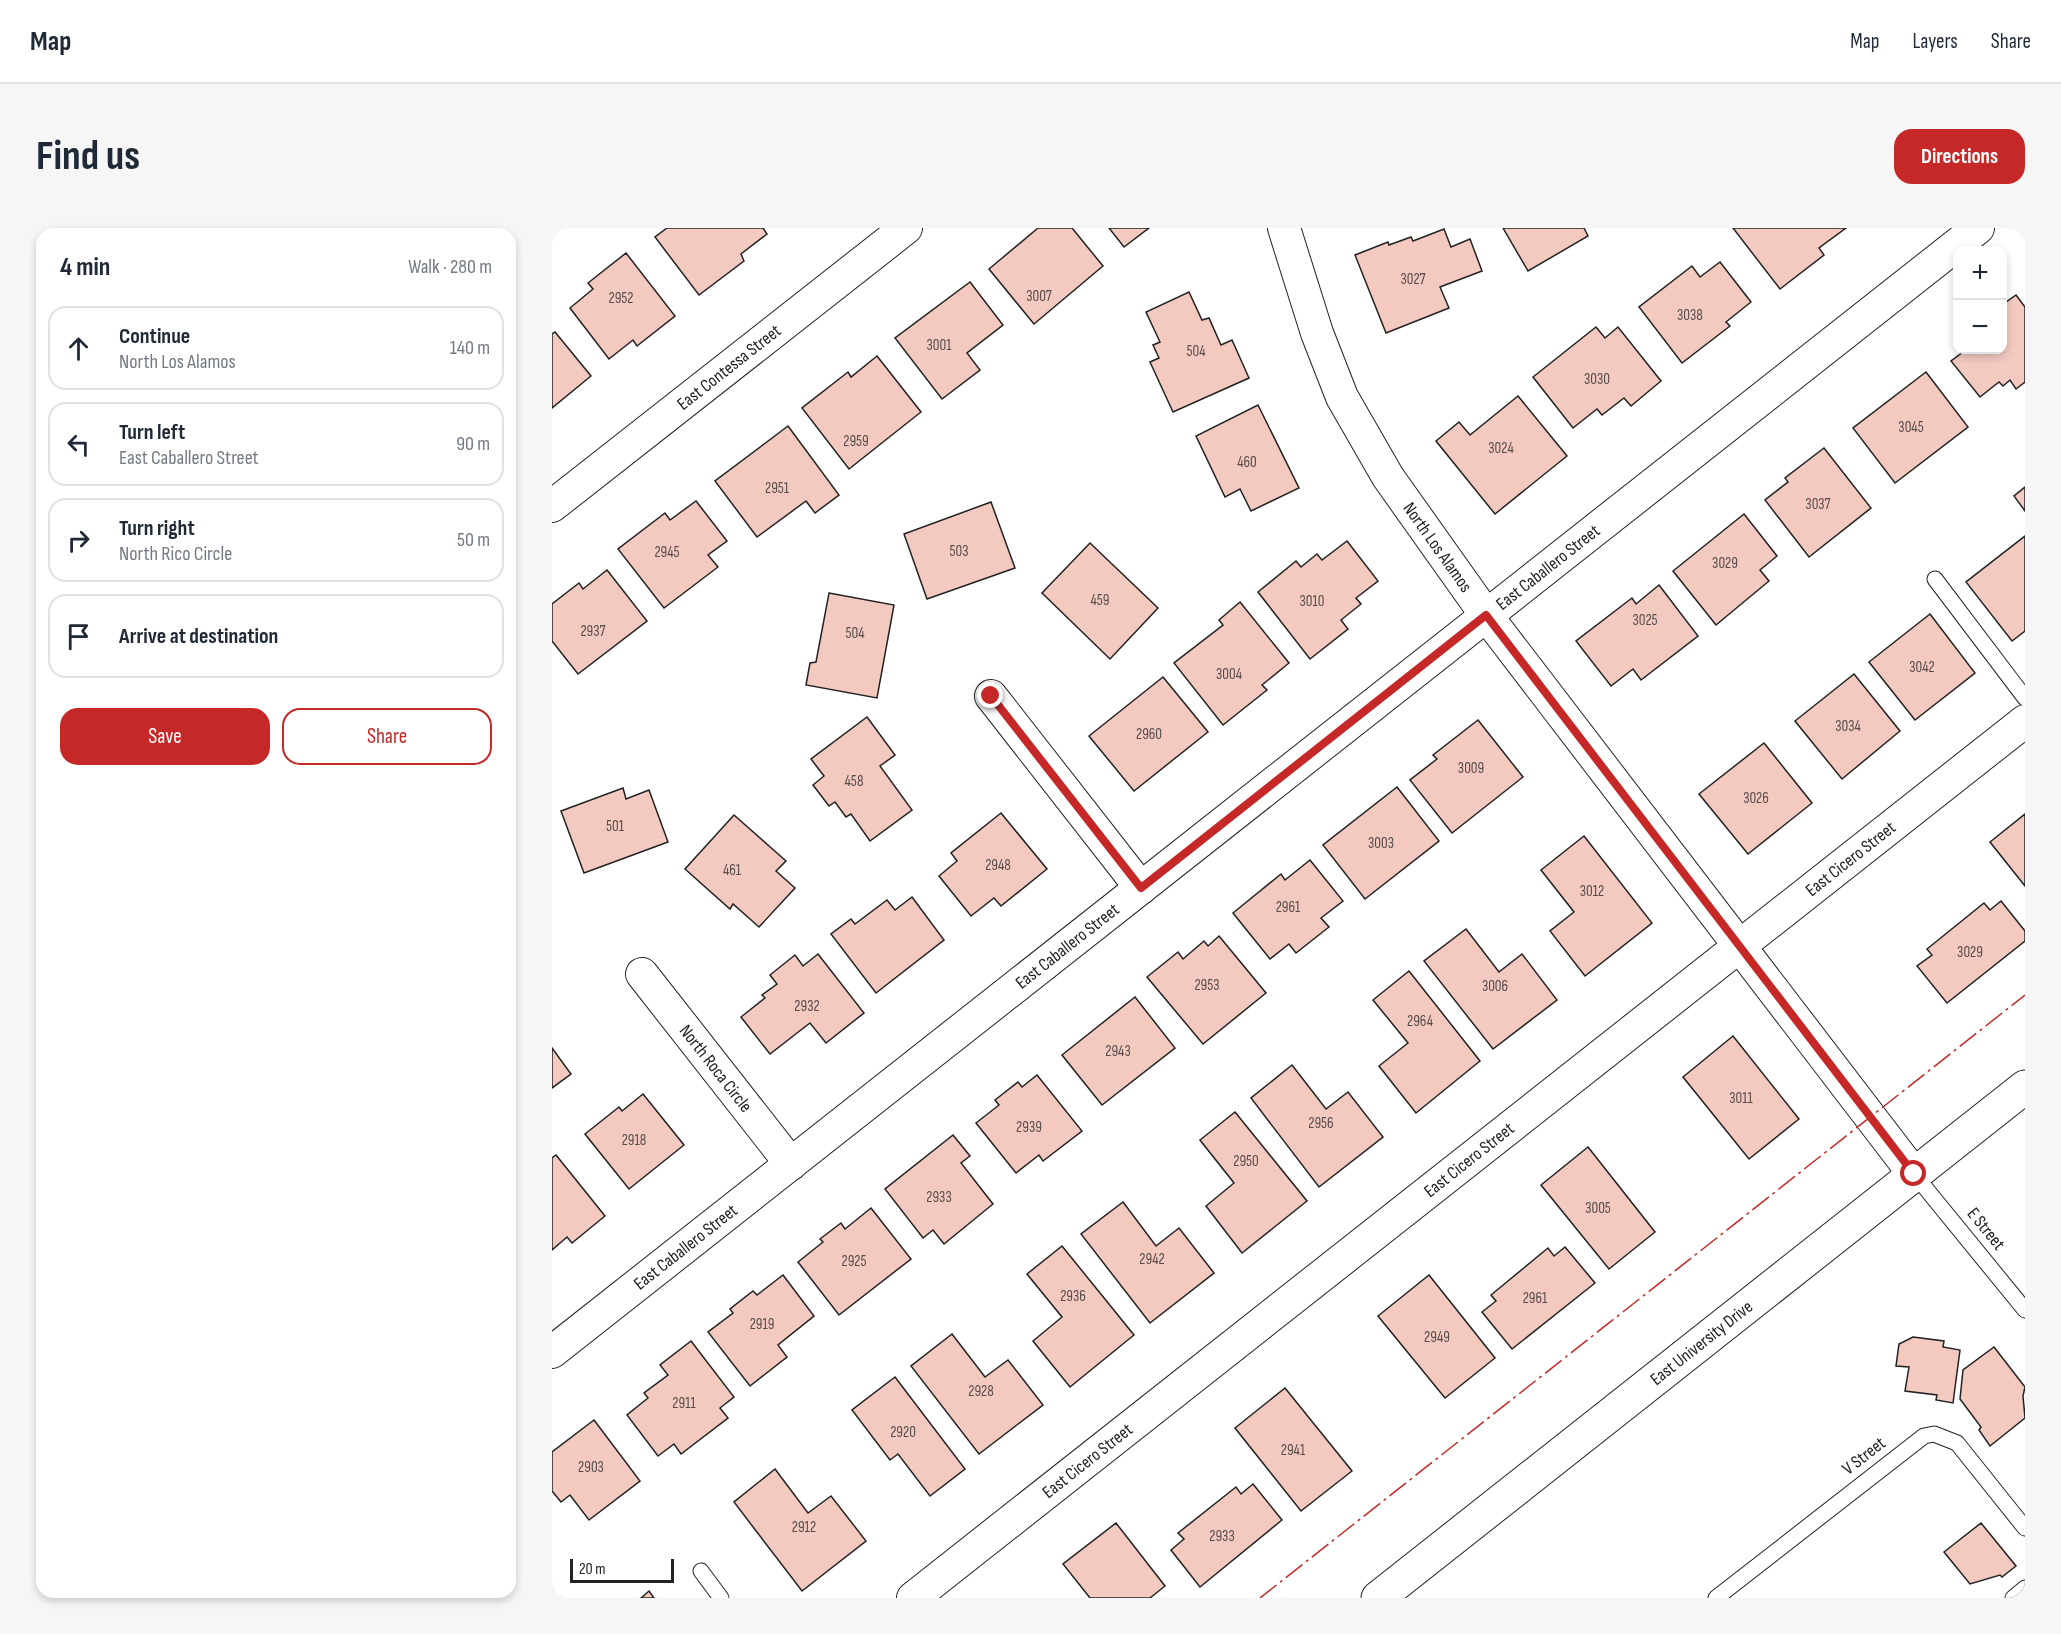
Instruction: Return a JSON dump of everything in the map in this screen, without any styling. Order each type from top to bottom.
[{"type":"main road","name":"East University Drive","points":[[1378,1598],[2025,1087]]},
{"type":"street","name":"East Contessa Street","points":[[552,506],[906,228]]},
{"type":"street","name":"North Los Alamos","points":[[1284,228],[1317,333],[1342,397],[1388,477],[1486,615],[1914,1174]]},
{"type":"street","name":"East Caballero Street","points":[[552,1352],[1978,228]]},
{"type":"street","points":[[991,696],[1141,888]]},
{"type":"street","name":"East Cicero Street","points":[[913,1598],[2025,721]]},
{"type":"street","name":"North Roca Circle","points":[[642,974],[791,1164]]},
{"type":"lane","points":[[1935,579],[2025,699]]},
{"type":"lane","name":"E Street","points":[[1914,1174],[2025,1310]]},
{"type":"lane","name":"V Street","points":[[1716,1598],[1924,1436],[1934,1434],[1957,1443],[2025,1528]]},
{"type":"lane","points":[[701,1571],[721,1598]]},
{"type":"lane","points":[[2013,1598],[2025,1588]]},
{"type":"building","points":[[667,228],[763,228],[767,234],[741,254],[744,261],[699,295],[655,237]]},
{"type":"building","points":[[1038,228],[1072,228],[1103,266],[1034,324],[989,269]]},
{"type":"building","points":[[1109,228],[1149,228],[1124,247]]},
{"type":"building","points":[[1503,228],[1584,228],[1588,236],[1528,271]]},
{"type":"building","points":[[1733,228],[1846,228],[1819,248],[1824,255],[1780,289]]},
{"type":"building","points":[[1444,229],[1451,247],[1470,239],[1482,271],[1440,287],[1449,308],[1386,333],[1355,255],[1388,242],[1389,245],[1411,237],[1413,241]]},
{"type":"building","points":[[626,253],[675,316],[637,346],[633,340],[609,359],[570,308],[593,289],[588,283]]},
{"type":"building","points":[[1720,262],[1751,302],[1726,322],[1730,326],[1682,363],[1639,307],[1692,266],[1700,277]]},
{"type":"building","points":[[970,282],[1003,325],[967,353],[980,370],[942,399],[895,338]]},
{"type":"building","points":[[1189,292],[1202,320],[1209,318],[1221,345],[1232,340],[1249,378],[1173,412],[1150,362],[1159,358],[1153,345],[1160,342],[1146,312]]},
{"type":"building","points":[[2016,295],[2025,307],[2025,382],[2016,389],[2010,380],[2003,386],[1999,382],[1980,397],[1951,361],[1961,354],[2007,354],[2007,301]]},
{"type":"building","points":[[1596,327],[1605,338],[1618,327],[1661,381],[1631,406],[1624,398],[1602,415],[1597,409],[1573,428],[1533,377]]},
{"type":"building","points":[[555,332],[591,376],[552,408],[552,334]]},
{"type":"building","points":[[877,356],[921,412],[849,469],[802,408],[848,372],[851,377]]},
{"type":"building","points":[[1926,372],[1968,427],[1895,483],[1853,428]]},
{"type":"building","points":[[1518,396],[1567,456],[1495,514],[1436,441],[1459,422],[1470,435]]},
{"type":"building","points":[[1258,405],[1299,488],[1251,511],[1240,489],[1225,497],[1196,436]]},
{"type":"building","points":[[788,426],[839,495],[815,513],[806,501],[757,537],[715,481]]},
{"type":"building","points":[[1824,448],[1871,508],[1809,557],[1765,500],[1788,482],[1785,478]]},
{"type":"building","points":[[2025,487],[2025,511],[2014,496]]},
{"type":"building","points":[[696,501],[727,541],[708,555],[718,567],[664,608],[618,549],[665,513],[670,520]]},
{"type":"building","points":[[991,502],[1015,568],[927,599],[904,534]]},
{"type":"building","points":[[1744,514],[1777,556],[1760,570],[1769,581],[1716,625],[1673,571]]},
{"type":"building","points":[[2025,536],[2025,631],[2012,641],[1966,582]]},
{"type":"building","points":[[1347,541],[1378,581],[1356,598],[1361,604],[1341,620],[1348,629],[1310,659],[1258,592],[1296,561],[1301,567],[1317,554],[1322,560]]},
{"type":"building","points":[[1090,543],[1158,608],[1110,659],[1042,593]]},
{"type":"building","points":[[607,570],[647,621],[578,674],[552,641],[552,604],[579,583],[583,589]]},
{"type":"building","points":[[1659,585],[1698,636],[1641,680],[1633,669],[1611,686],[1576,641],[1632,598],[1636,604]]},
{"type":"building","points":[[829,593],[894,605],[877,698],[806,685],[810,663],[816,662]]},
{"type":"building","points":[[1240,602],[1289,663],[1262,685],[1267,690],[1223,725],[1174,663],[1223,625],[1219,620]]},
{"type":"building","points":[[1930,614],[1975,673],[1915,720],[1869,662]]},
{"type":"building","points":[[1854,674],[1900,731],[1842,779],[1795,721]]},
{"type":"building","points":[[1163,677],[1208,732],[1134,791],[1089,736]]},
{"type":"building","points":[[867,717],[895,755],[880,766],[912,810],[870,841],[851,814],[846,817],[835,802],[829,806],[813,785],[824,776],[811,759]]},
{"type":"building","points":[[1478,720],[1523,777],[1452,833],[1410,780],[1437,759],[1433,755]]},
{"type":"building","points":[[1764,743],[1812,803],[1748,854],[1699,794]]},
{"type":"building","points":[[1397,787],[1439,841],[1365,899],[1323,845]]},
{"type":"building","points":[[623,788],[626,799],[649,790],[668,842],[584,873],[561,811]]},
{"type":"building","points":[[1001,813],[1047,869],[1001,906],[994,898],[971,916],[939,876],[957,861],[951,853]]},
{"type":"building","points":[[2025,814],[2025,886],[1990,842]]},
{"type":"building","points":[[734,815],[786,861],[776,871],[795,888],[759,927],[733,904],[730,909],[685,869]]},
{"type":"building","points":[[1584,836],[1652,923],[1585,976],[1550,931],[1574,912],[1541,870]]},
{"type":"building","points":[[1310,860],[1343,901],[1321,918],[1329,927],[1296,953],[1289,944],[1270,959],[1233,913],[1281,874],[1285,880]]},
{"type":"building","points":[[912,897],[944,940],[876,993],[831,934],[851,919],[855,924],[887,900],[895,910]]},
{"type":"building","points":[[2001,901],[2025,931],[2025,941],[1947,1003],[1917,966],[1932,955],[1927,949],[1984,903],[1990,910]]},
{"type":"building","points":[[1466,929],[1499,972],[1522,954],[1557,1000],[1493,1049],[1424,961]]},
{"type":"building","points":[[1219,936],[1266,993],[1203,1044],[1147,977],[1178,952],[1183,959],[1204,941],[1208,946]]},
{"type":"building","points":[[818,954],[864,1013],[826,1043],[810,1023],[770,1054],[741,1017],[765,998],[762,995],[777,984],[770,975],[795,955],[803,966]]},
{"type":"building","points":[[1409,971],[1480,1061],[1416,1113],[1379,1066],[1408,1043],[1373,1000]]},
{"type":"building","points":[[1135,997],[1175,1048],[1102,1105],[1062,1055]]},
{"type":"building","points":[[1733,1036],[1799,1119],[1749,1159],[1683,1077]]},
{"type":"building","points":[[552,1048],[571,1074],[552,1088]]},
{"type":"building","points":[[1292,1065],[1326,1109],[1348,1092],[1383,1137],[1319,1187],[1251,1098]]},
{"type":"building","points":[[1037,1075],[1082,1131],[1043,1161],[1039,1155],[1016,1173],[976,1123],[999,1105],[995,1100],[1018,1082],[1022,1087]]},
{"type":"building","points":[[643,1094],[684,1145],[629,1189],[585,1134],[619,1107],[622,1111]]},
{"type":"building","points":[[1235,1112],[1307,1201],[1242,1253],[1206,1206],[1234,1183],[1200,1140]]},
{"type":"building","points":[[953,1135],[970,1156],[961,1163],[993,1204],[944,1244],[933,1230],[923,1238],[885,1189]]},
{"type":"building","points":[[1588,1147],[1655,1232],[1609,1269],[1541,1185]]},
{"type":"building","points":[[556,1155],[605,1216],[572,1243],[567,1237],[552,1250],[552,1158]]},
{"type":"building","points":[[1123,1202],[1156,1246],[1179,1228],[1214,1273],[1150,1323],[1081,1234]]},
{"type":"building","points":[[871,1208],[911,1259],[839,1315],[798,1262],[823,1242],[820,1239],[841,1223],[845,1229]]},
{"type":"building","points":[[1062,1246],[1134,1335],[1070,1387],[1033,1341],[1062,1317],[1027,1274]]},
{"type":"building","points":[[1565,1247],[1595,1283],[1512,1349],[1482,1312],[1496,1301],[1491,1295],[1548,1248],[1554,1256]]},
{"type":"building","points":[[783,1275],[814,1316],[778,1345],[787,1357],[750,1386],[708,1332],[733,1313],[730,1309],[753,1291],[757,1295]]},
{"type":"building","points":[[1429,1275],[1495,1358],[1445,1398],[1378,1316]]},
{"type":"building","points":[[952,1334],[985,1377],[1008,1360],[1043,1405],[979,1454],[911,1366]]},
{"type":"building","points":[[1913,1337],[1944,1341],[1943,1347],[1960,1350],[1953,1403],[1936,1400],[1937,1395],[1905,1391],[1909,1367],[1896,1366],[1899,1344]]},
{"type":"building","points":[[691,1341],[734,1397],[720,1408],[728,1418],[681,1454],[674,1444],[658,1456],[627,1415],[648,1398],[644,1393],[668,1375],[660,1365]]},
{"type":"building","points":[[1994,1347],[2025,1387],[2023,1396],[2025,1418],[1990,1446],[1979,1430],[1981,1427],[1960,1399],[1963,1370]]},
{"type":"building","points":[[895,1377],[965,1469],[930,1496],[898,1454],[890,1460],[852,1410]]},
{"type":"building","points":[[1285,1388],[1352,1471],[1301,1511],[1235,1428]]},
{"type":"building","points":[[594,1420],[640,1481],[589,1520],[570,1495],[561,1502],[552,1491],[552,1452]]},
{"type":"building","points":[[775,1469],[808,1513],[831,1496],[866,1541],[802,1591],[734,1502]]},
{"type":"building","points":[[1253,1484],[1282,1520],[1200,1587],[1171,1550],[1184,1539],[1178,1533],[1236,1487],[1241,1494]]},
{"type":"building","points":[[1116,1523],[1165,1586],[1150,1598],[1090,1598],[1063,1564]]},
{"type":"building","points":[[1981,1523],[2016,1566],[2002,1577],[2000,1575],[1970,1584],[1944,1552]]},
{"type":"building","points":[[649,1591],[654,1598],[641,1598]]},
{"type":"power","points":[[1260,1598],[2025,995]]},
{"type":"route","points":[[991,696],[1141,888],[1486,615],[1914,1174]]}]
